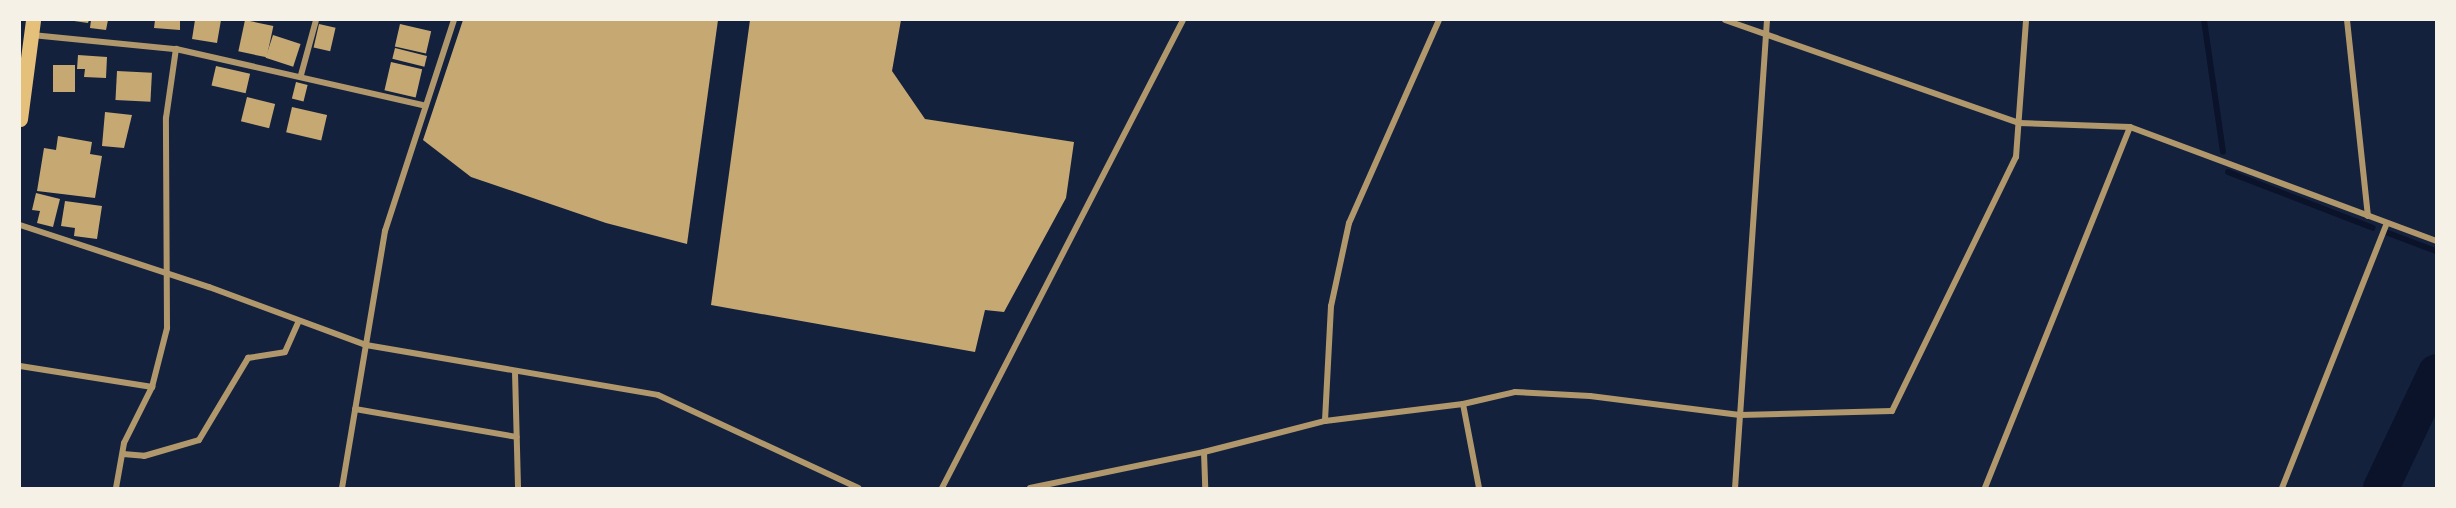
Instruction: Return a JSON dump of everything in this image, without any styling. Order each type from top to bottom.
[{"type":"main road","points":[[20,120],[32,27]]},
{"type":"street","points":[[302,75],[316,20]]},
{"type":"street","points":[[342,489],[385,231],[454,20]]},
{"type":"street","points":[[942,489],[1183,20]]},
{"type":"street","points":[[1325,421],[1331,306],[1348,223],[1440,20]]},
{"type":"street","points":[[1725,20],[2019,123],[2130,127],[2436,241]]},
{"type":"street","points":[[1735,489],[1767,20]]},
{"type":"street","points":[[1029,489],[1204,452],[1325,421],[1463,404],[1515,392],[1590,396],[1740,415],[1892,411],[2016,157],[2026,20]]},
{"type":"street","points":[[2348,20],[2368,216]]},
{"type":"street","points":[[32,27],[176,49],[302,75],[426,106]]},
{"type":"street","points":[[116,489],[124,443],[152,387],[165,346],[170,275],[166,118],[176,49]]},
{"type":"street","points":[[1985,489],[2130,127]]},
{"type":"street","points":[[2282,489],[2386,223]]},
{"type":"street","points":[[20,225],[170,275],[366,345],[658,395],[858,489]]},
{"type":"street","points":[[123,454],[144,456],[199,440],[248,358],[285,352],[298,322]]},
{"type":"street","points":[[20,366],[152,387]]},
{"type":"street","points":[[515,372],[518,489]]},
{"type":"street","points":[[1463,404],[1479,489]]},
{"type":"street","points":[[355,409],[517,437]]},
{"type":"street","points":[[1204,452],[1204,489]]},
{"type":"building","points":[[67,20],[89,20],[88,23]]},
{"type":"building","points":[[91,20],[108,20],[106,30],[90,28]]},
{"type":"building","points":[[155,20],[180,20],[180,30],[154,28]]},
{"type":"building","points":[[195,20],[221,20],[217,43],[192,39]]},
{"type":"building","points":[[245,20],[273,26],[267,57],[238,51]]},
{"type":"building","points":[[463,20],[718,20],[687,244],[606,223],[471,177],[423,140]]},
{"type":"building","points":[[750,20],[901,20],[892,71],[925,119],[1074,142],[1066,198],[1004,312],[985,310],[975,352],[711,305]]},
{"type":"building","points":[[319,24],[336,28],[330,51],[314,47]]},
{"type":"building","points":[[400,24],[431,31],[426,54],[395,46]]},
{"type":"building","points":[[273,35],[301,44],[293,67],[266,58]]},
{"type":"building","points":[[395,48],[427,56],[424,67],[392,59]]},
{"type":"building","points":[[78,55],[107,57],[106,78],[84,77],[85,69],[77,69]]},
{"type":"building","points":[[391,62],[422,69],[416,97],[384,90]]},
{"type":"building","points":[[53,65],[75,65],[75,92],[53,92]]},
{"type":"building","points":[[216,66],[250,74],[246,93],[212,85]]},
{"type":"building","points":[[117,71],[152,73],[150,102],[115,100]]},
{"type":"building","points":[[296,82],[308,85],[304,101],[292,98]]},
{"type":"building","points":[[247,97],[275,104],[269,128],[241,121]]},
{"type":"building","points":[[292,107],[327,115],[321,140],[286,132]]},
{"type":"building","points":[[105,112],[132,115],[124,148],[102,146]]},
{"type":"building","points":[[58,136],[92,142],[90,154],[102,156],[95,198],[37,191],[44,148],[56,150]]},
{"type":"building","points":[[36,193],[60,199],[53,227],[37,223],[40,211],[32,210]]},
{"type":"building","points":[[65,201],[102,206],[97,239],[74,236],[75,228],[61,226]]},
{"type":"waterway","points":[[2204,20],[2223,152]]},
{"type":"waterway","points":[[2228,172],[2373,228]]},
{"type":"waterway","points":[[2388,233],[2436,251]]},
{"type":"waterway","points":[[2381,488],[2436,372]]}]
